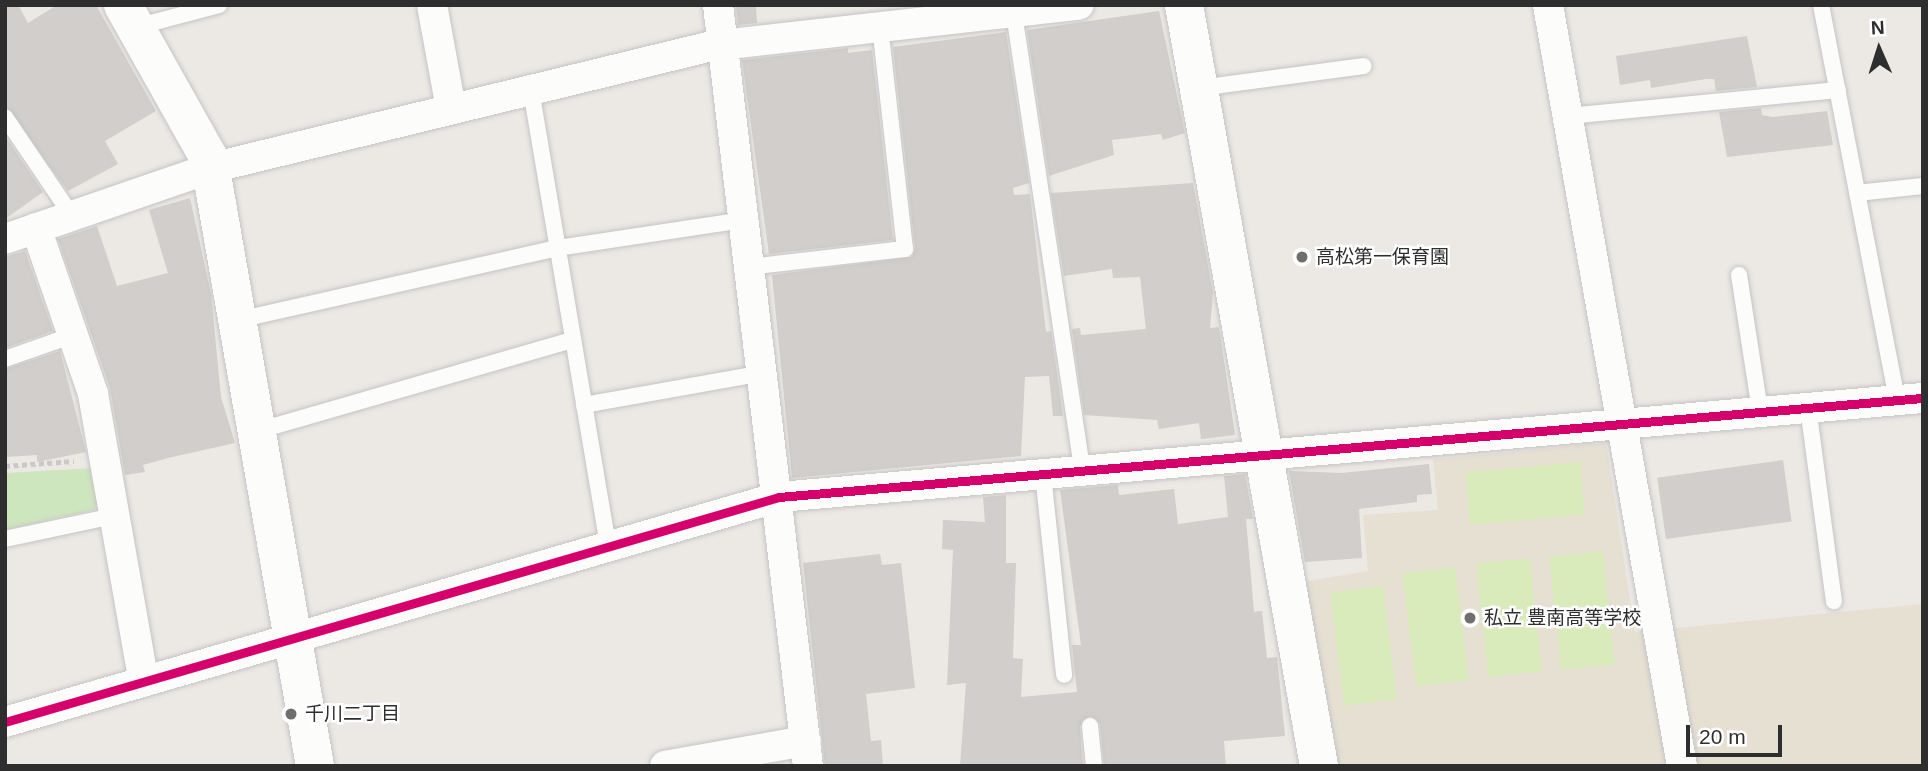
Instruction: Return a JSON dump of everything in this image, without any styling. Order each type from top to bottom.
[{"type":"street","points":[[432,5],[451,109]]},
{"type":"street","points":[[664,766],[807,753],[779,497],[718,5]]},
{"type":"street","points":[[5,239],[211,169],[722,45],[880,26],[968,11],[1014,13],[1079,5]]},
{"type":"street","points":[[1184,5],[1266,455],[1319,766]]},
{"type":"street","points":[[1548,5],[1624,422],[1682,766]]},
{"type":"street","points":[[129,16],[205,148],[211,169],[315,766]]},
{"type":"street","points":[[36,228],[93,394],[144,682]]},
{"type":"street","points":[[5,722],[293,641],[608,544],[779,497],[1910,399]]},
{"type":"lane","points":[[129,16],[219,5]]},
{"type":"lane","points":[[1821,5],[1857,193],[1910,399]]},
{"type":"lane","points":[[1014,13],[1082,470]]},
{"type":"lane","points":[[750,267],[905,249],[880,26]]},
{"type":"lane","points":[[1199,88],[1364,66]]},
{"type":"lane","points":[[531,90],[608,544]]},
{"type":"lane","points":[[1568,116],[1838,90]]},
{"type":"lane","points":[[5,117],[72,216]]},
{"type":"lane","points":[[1857,193],[1923,186]]},
{"type":"lane","points":[[238,320],[558,248],[744,220]]},
{"type":"lane","points":[[1739,275],[1760,411]]},
{"type":"lane","points":[[5,359],[73,335]]},
{"type":"lane","points":[[257,430],[573,340]]},
{"type":"lane","points":[[584,405],[763,373]]},
{"type":"lane","points":[[1808,407],[1834,601]]},
{"type":"lane","points":[[1044,474],[1064,675]]},
{"type":"lane","points":[[5,539],[113,516]]},
{"type":"lane","points":[[1090,726],[1094,766]]},
{"type":"path","points":[[5,466],[105,456]]},
{"type":"shaded area","name":"私立 豊南高等学校","points":[[1606,443],[1635,632],[1923,604],[1923,766],[1333,766],[1302,582],[1368,571],[1363,515],[1438,510],[1433,459]]},
{"type":"green space","points":[[1580,462],[1585,515],[1470,525],[1465,472]]},
{"type":"green space","points":[[95,468],[99,505],[93,510],[5,530],[5,473]]},
{"type":"green space","points":[[1603,551],[1615,664],[1561,670],[1549,557]]},
{"type":"green space","points":[[1530,558],[1542,671],[1488,677],[1476,564]]},
{"type":"green space","points":[[1455,567],[1469,680],[1416,687],[1402,573]]},
{"type":"green space","points":[[1383,586],[1397,699],[1344,706],[1330,592]]},
{"type":"building","points":[[5,5],[18,5],[28,23],[57,5],[96,5],[156,111],[105,141],[118,164],[68,191],[5,107]]},
{"type":"building","points":[[736,5],[756,5],[757,23],[738,25]]},
{"type":"building","points":[[1159,11],[1185,133],[1163,140],[1161,134],[1112,140],[1114,155],[1049,176],[1027,30]]},
{"type":"building","points":[[1006,32],[1029,183],[1013,188],[1014,195],[1030,194],[1046,332],[1051,331],[1063,416],[1053,416],[1049,376],[1025,377],[1021,456],[792,478],[772,275],[912,257],[915,248],[893,47]]},
{"type":"building","points":[[1747,36],[1757,87],[1716,91],[1714,79],[1651,88],[1650,80],[1620,85],[1616,56]]},
{"type":"building","points":[[848,48],[848,53],[872,50],[893,240],[769,254],[742,60]]},
{"type":"building","points":[[1761,108],[1762,115],[1773,117],[1827,111],[1833,145],[1727,157],[1719,112]]},
{"type":"building","points":[[5,136],[43,192],[5,219]]},
{"type":"building","points":[[1193,183],[1213,293],[1210,328],[1219,327],[1235,435],[1201,439],[1199,423],[1159,429],[1157,420],[1084,415],[1072,329],[1080,328],[1081,335],[1146,329],[1140,277],[1113,278],[1112,269],[1064,276],[1051,193]]},
{"type":"building","points":[[190,198],[211,294],[221,397],[235,443],[143,465],[145,472],[125,475],[110,388],[58,239],[97,226],[117,286],[168,273],[149,210]]},
{"type":"building","points":[[25,251],[53,331],[5,348],[5,257]]},
{"type":"building","points":[[60,351],[86,452],[37,462],[37,455],[5,457],[5,369]]},
{"type":"building","points":[[1783,460],[1792,521],[1666,539],[1657,478]]},
{"type":"building","points":[[1429,464],[1432,494],[1417,495],[1417,502],[1359,509],[1362,558],[1305,562],[1289,471],[1342,473]]},
{"type":"building","points":[[1245,474],[1253,519],[1246,519],[1254,612],[1262,611],[1267,658],[1277,657],[1285,736],[1224,741],[1226,766],[1104,766],[1100,724],[1090,716],[1080,726],[1083,766],[960,766],[966,683],[947,685],[953,550],[942,549],[943,520],[985,522],[983,497],[1006,495],[1006,563],[1016,563],[1013,658],[1023,659],[1021,697],[1077,692],[1072,645],[1081,645],[1060,490],[1118,485],[1119,495],[1174,489],[1178,524],[1228,517],[1224,476]]},
{"type":"building","points":[[880,554],[882,565],[901,563],[915,688],[866,694],[871,741],[881,740],[883,766],[825,766],[803,563]]},
{"type":"cycle path","points":[[5,722],[779,497],[1923,398]]},
{"type":"place","name":"高松第一保育園","points":[[1302,257]]},
{"type":"place","name":"私立 豊南高等学校","points":[[1470,618]]},
{"type":"place","name":"千川二丁目","points":[[291,714]]}]
